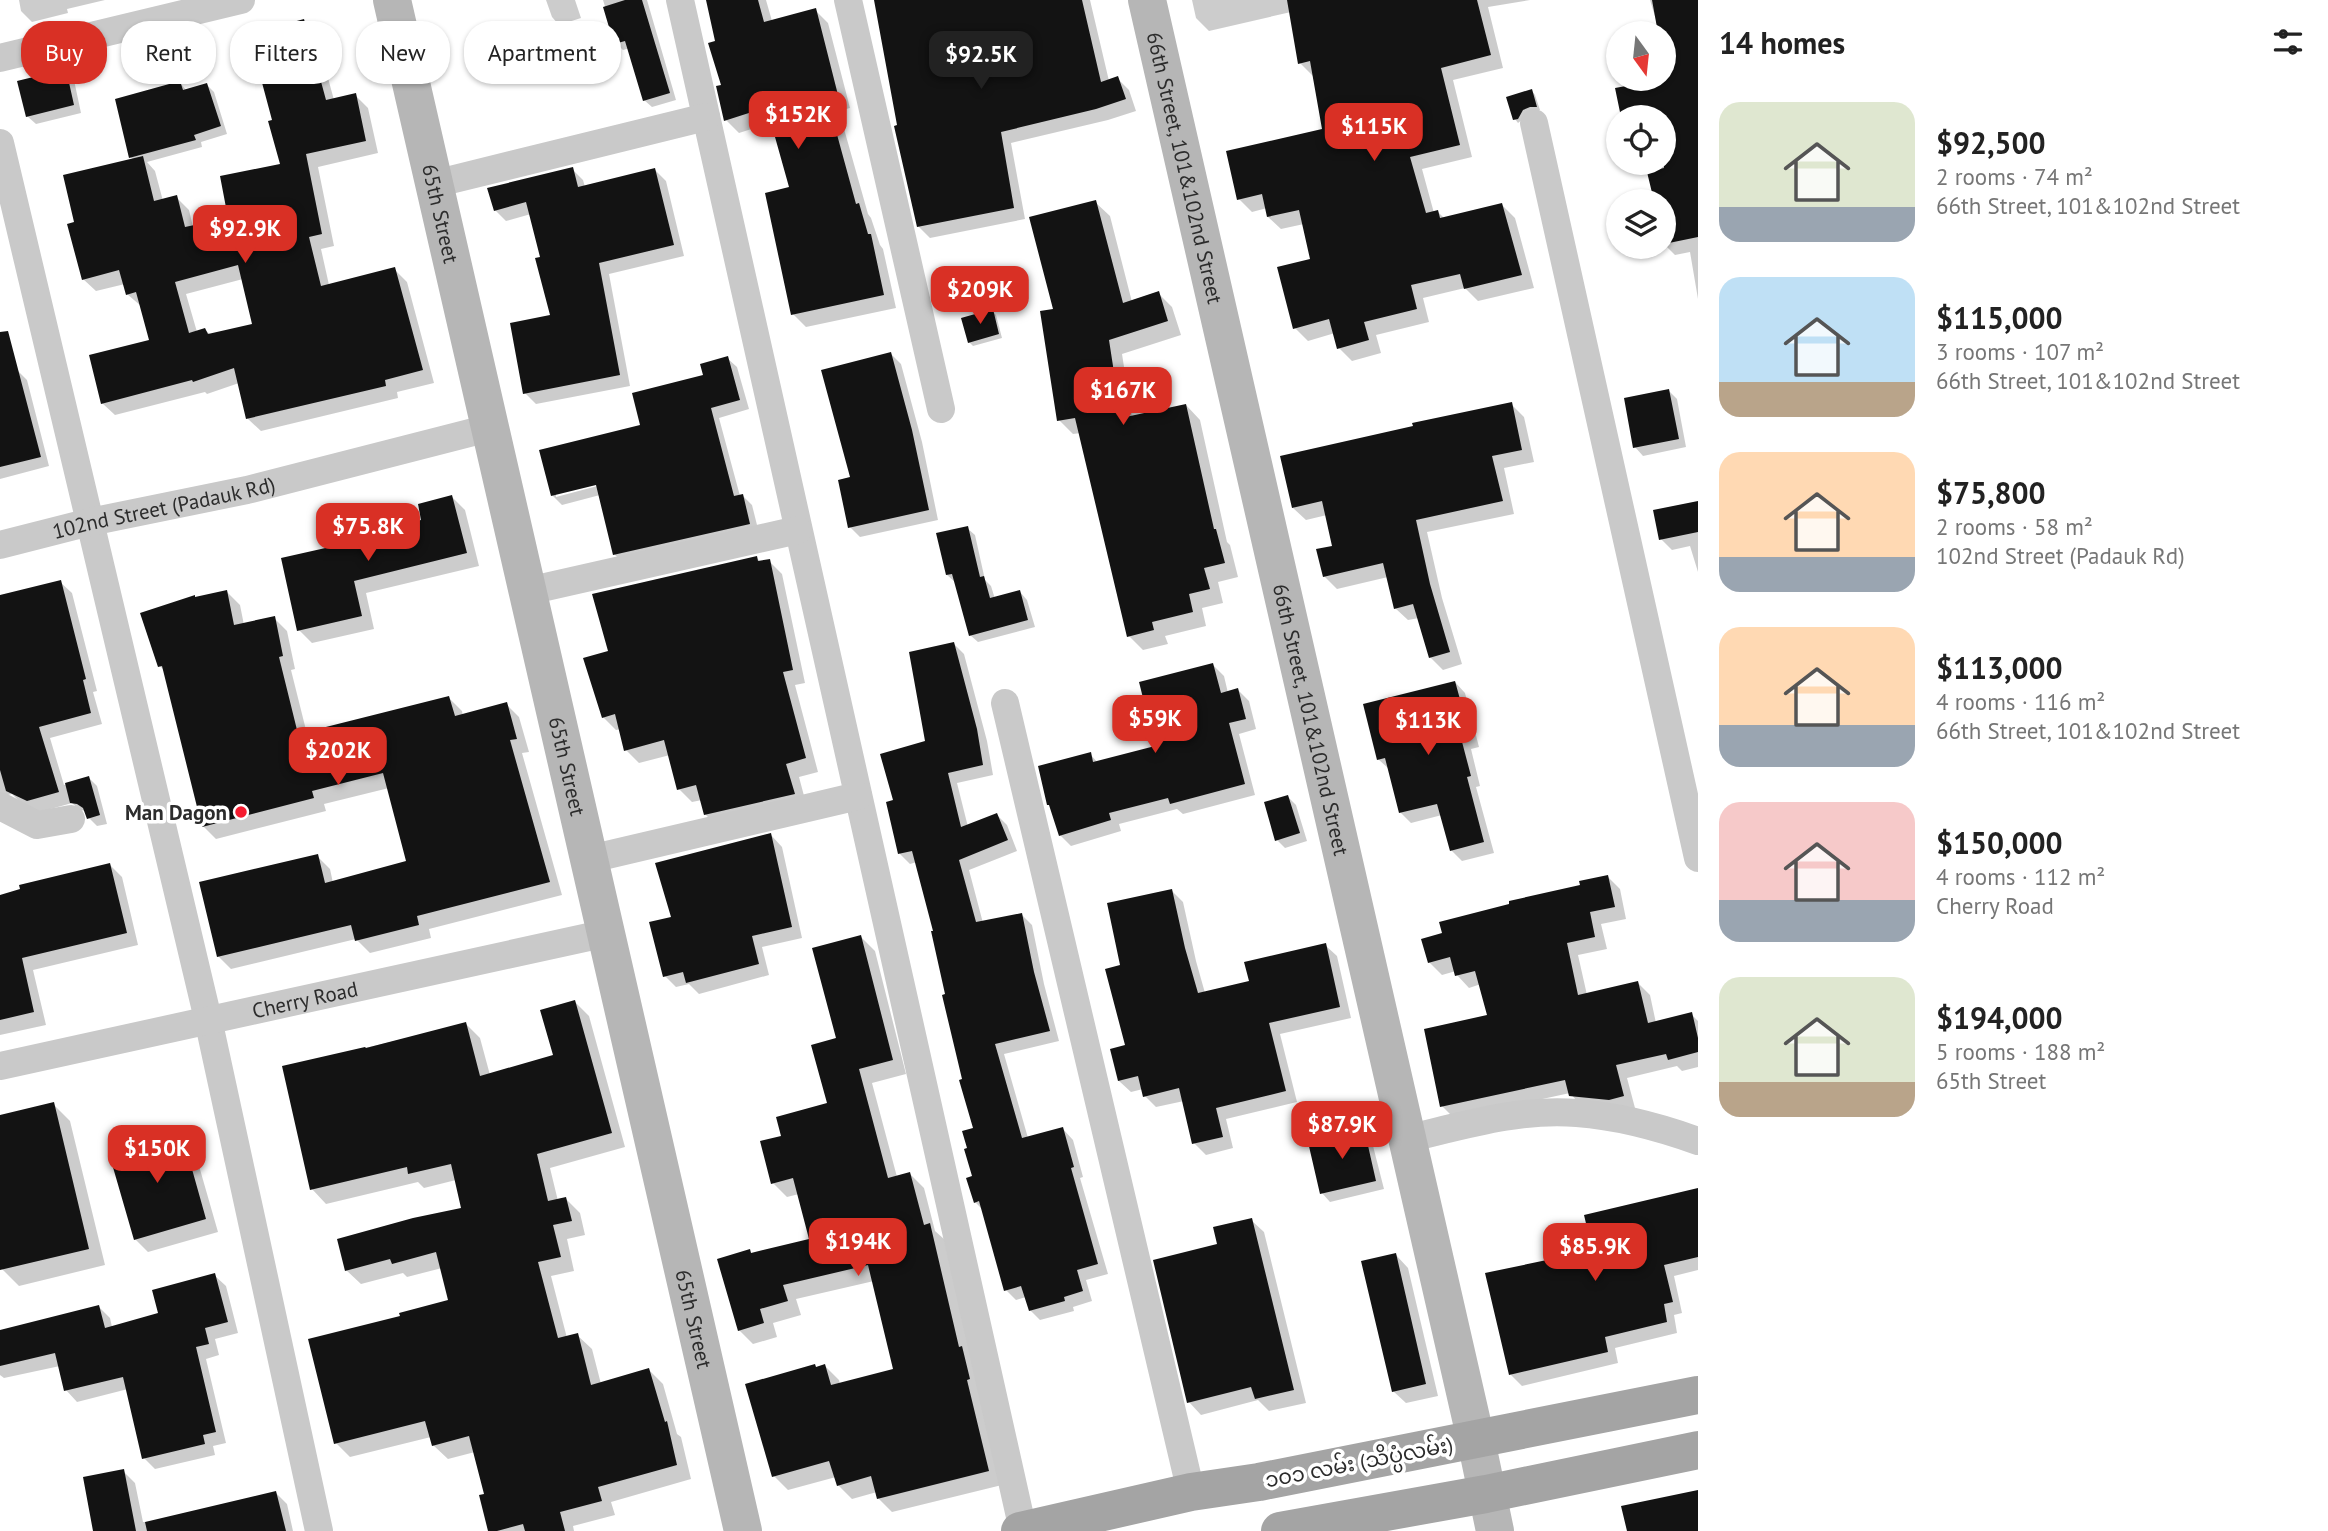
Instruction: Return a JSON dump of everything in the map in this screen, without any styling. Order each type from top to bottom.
[{"type":"main road","name":"၁၀၁ လမ်း (သိပ္ပံလမ်း)","points":[[1021,1531],[1191,1493],[1259,1482],[1698,1395]]},
{"type":"main road","points":[[1280,1531],[1486,1494],[1698,1450]]},
{"type":"street","points":[[0,58],[241,0]]},
{"type":"street","name":"65th Street","points":[[392,0],[743,1531]]},
{"type":"street","points":[[680,0],[1021,1531]]},
{"type":"street","points":[[848,0],[941,409]]},
{"type":"street","name":"66th Street, 101&102nd Street","points":[[1147,0],[1495,1531]]},
{"type":"street","points":[[433,184],[706,117]]},
{"type":"street","points":[[1534,123],[1698,858]]},
{"type":"street","points":[[0,143],[208,1019],[318,1531]]},
{"type":"street","name":"102nd Street (Padauk Rd)","points":[[0,545],[90,522],[247,490],[489,428]]},
{"type":"street","points":[[528,591],[798,530]]},
{"type":"street","points":[[1005,703],[1191,1493]]},
{"type":"street","points":[[590,859],[858,796]]},
{"type":"street","points":[[0,806],[37,825],[71,819]]},
{"type":"street","name":"Cherry Road","points":[[0,1066],[607,933]]},
{"type":"street","points":[[1406,1139],[1493,1119],[1576,1112],[1664,1129],[1698,1141]]},
{"type":"building","points":[[625,0],[642,0],[670,93],[643,101],[625,41],[621,42],[621,21],[607,21],[603,7]]},
{"type":"building","points":[[706,0],[758,0],[764,22],[816,8],[838,95],[827,98],[856,204],[859,203],[868,234],[871,234],[884,295],[791,315],[765,193],[789,187],[768,112],[753,117],[752,112],[724,121],[716,86],[721,85],[708,43],[715,41]]},
{"type":"building","points":[[874,0],[1082,0],[1101,82],[1118,76],[1126,99],[1001,132],[1014,208],[917,227],[894,126],[897,125]]},
{"type":"building","points":[[1287,0],[1477,0],[1491,55],[1441,68],[1460,145],[1410,157],[1426,213],[1438,210],[1440,218],[1502,203],[1522,275],[1464,289],[1460,274],[1411,285],[1417,309],[1364,322],[1369,340],[1337,349],[1329,319],[1293,329],[1277,267],[1310,259],[1299,210],[1267,217],[1262,194],[1237,200],[1226,151],[1322,129],[1310,61],[1298,64]]},
{"type":"building","points":[[1652,0],[1698,0],[1698,237],[1676,242],[1676,189],[1651,189],[1648,175],[1676,175],[1676,105],[1619,105],[1616,91],[1676,91],[1676,21],[1656,21]]},
{"type":"building","points":[[21,80],[21,84],[69,84],[74,105],[26,117],[17,81]]},
{"type":"building","points":[[169,84],[181,84],[183,90],[207,84],[221,126],[194,135],[196,140],[129,158],[115,99]]},
{"type":"building","points":[[262,84],[322,84],[326,100],[356,93],[366,141],[306,154],[322,234],[309,237],[321,286],[395,267],[423,370],[385,380],[386,386],[246,419],[234,368],[193,382],[192,380],[101,404],[89,355],[149,340],[136,292],[126,295],[119,270],[82,280],[67,224],[74,222],[63,175],[143,156],[154,201],[177,195],[185,227],[228,218],[220,176],[280,164],[268,121],[272,120]],"holes":[[[238,265],[252,324],[208,334],[205,328],[189,333],[175,282]]]},
{"type":"building","points":[[1532,89],[1537,107],[1523,110],[1518,119],[1513,120],[1506,97]]},
{"type":"building","points":[[573,167],[578,187],[655,168],[674,245],[599,263],[620,375],[523,394],[510,323],[550,315],[535,258],[540,257],[526,202],[494,211],[487,188]]},
{"type":"building","points":[[1096,200],[1123,303],[1159,291],[1168,321],[1109,340],[1121,418],[1186,404],[1214,529],[1225,563],[1204,568],[1210,589],[1189,594],[1193,612],[1152,622],[1154,630],[1127,637],[1075,418],[1057,421],[1040,311],[1053,309],[1029,217]]},
{"type":"building","points":[[993,309],[999,334],[968,343],[961,318]]},
{"type":"building","points":[[8,331],[41,457],[0,467],[0,332]]},
{"type":"building","points":[[891,352],[912,430],[929,510],[848,528],[838,480],[850,477],[821,370]]},
{"type":"building","points":[[728,356],[740,400],[711,408],[734,496],[743,494],[750,524],[613,555],[596,485],[551,496],[539,450],[640,425],[632,393],[703,375],[700,364]]},
{"type":"building","points":[[1669,389],[1679,439],[1633,448],[1624,398]]},
{"type":"building","points":[[1512,402],[1522,450],[1492,456],[1503,501],[1416,520],[1430,584],[1450,652],[1429,658],[1413,604],[1394,609],[1383,563],[1323,577],[1316,549],[1332,546],[1322,501],[1292,508],[1280,456],[1413,426],[1412,423]]},
{"type":"building","points":[[452,495],[467,553],[354,581],[362,616],[297,631],[281,558],[361,540],[360,535],[421,520],[418,504]]},
{"type":"building","points":[[1698,501],[1698,532],[1659,540],[1653,510]]},
{"type":"building","points":[[968,526],[980,577],[984,576],[990,598],[1020,590],[1028,620],[969,636],[952,574],[946,575],[936,533]]},
{"type":"building","points":[[757,556],[758,561],[770,559],[793,670],[783,672],[806,758],[786,764],[795,794],[704,815],[696,785],[677,790],[664,740],[624,751],[615,714],[602,718],[583,658],[608,651],[592,594]]},
{"type":"building","points":[[61,580],[86,679],[83,680],[91,713],[39,727],[59,792],[27,801],[6,791],[0,770],[0,595]]},
{"type":"building","points":[[227,590],[234,625],[275,616],[283,656],[279,657],[298,734],[449,696],[455,716],[507,702],[517,739],[510,740],[550,882],[417,916],[419,925],[355,941],[351,925],[217,957],[199,882],[318,854],[325,883],[406,861],[383,773],[312,791],[314,798],[202,827],[162,666],[158,667],[140,613],[195,595]]},
{"type":"building","points":[[954,642],[977,729],[983,765],[948,773],[961,827],[997,813],[1008,840],[959,860],[976,922],[1022,913],[1050,1031],[995,1044],[1022,1138],[1063,1127],[1074,1167],[1071,1168],[1098,1264],[1077,1270],[1083,1291],[1064,1297],[1065,1301],[1029,1311],[1021,1286],[1004,1291],[979,1201],[974,1203],[966,1178],[972,1176],[962,1131],[973,1128],[959,1080],[962,1079],[942,995],[945,994],[933,931],[912,851],[898,854],[886,802],[893,800],[880,754],[925,741],[909,652]]},
{"type":"building","points":[[1213,663],[1221,693],[1238,688],[1246,719],[1229,723],[1245,784],[1170,804],[1168,798],[1109,813],[1111,820],[1059,836],[1047,805],[1038,766],[1091,752],[1093,762],[1155,746],[1139,682]]},
{"type":"building","points":[[1455,681],[1470,736],[1461,738],[1471,776],[1467,777],[1484,842],[1450,851],[1437,804],[1399,813],[1385,758],[1377,760],[1363,704]]},
{"type":"building","points":[[89,776],[100,815],[87,819],[83,808],[70,803],[65,783]]},
{"type":"building","points":[[1288,795],[1300,833],[1275,841],[1264,802]]},
{"type":"building","points":[[771,833],[792,927],[752,936],[759,964],[686,983],[683,972],[663,977],[649,922],[671,917],[655,863]]},
{"type":"building","points":[[110,863],[127,933],[22,958],[34,1012],[0,1020],[0,895],[20,889],[19,885]]},
{"type":"building","points":[[1608,875],[1615,907],[1590,912],[1595,937],[1567,943],[1578,995],[1638,981],[1648,1023],[1692,1012],[1698,1052],[1668,1060],[1666,1054],[1616,1065],[1624,1096],[1609,1100],[1569,1096],[1565,1080],[1440,1107],[1424,1029],[1487,1015],[1475,971],[1455,976],[1450,957],[1428,963],[1421,939],[1442,933],[1439,922],[1509,904],[1509,901],[1580,885],[1579,881]]},
{"type":"building","points":[[1172,889],[1198,993],[1249,981],[1244,962],[1326,943],[1340,1007],[1269,1023],[1286,1091],[1216,1108],[1223,1137],[1192,1144],[1179,1088],[1143,1097],[1138,1076],[1118,1081],[1110,1049],[1125,1045],[1105,969],[1120,965],[1107,903]]},
{"type":"building","points":[[861,935],[893,1060],[859,1069],[888,1178],[910,1172],[924,1225],[930,1223],[959,1347],[962,1346],[970,1379],[967,1380],[989,1471],[877,1499],[871,1476],[837,1486],[829,1461],[772,1477],[745,1384],[815,1364],[816,1367],[825,1364],[831,1385],[893,1369],[868,1265],[783,1285],[788,1301],[760,1309],[764,1323],[738,1331],[717,1259],[750,1249],[751,1253],[809,1239],[793,1178],[771,1184],[760,1141],[781,1136],[776,1117],[827,1103],[811,1045],[836,1038],[812,948]]},
{"type":"building","points":[[575,1000],[612,1133],[537,1154],[548,1201],[566,1197],[572,1221],[553,1225],[561,1257],[538,1262],[558,1338],[578,1333],[591,1385],[649,1368],[665,1422],[667,1421],[677,1465],[598,1487],[602,1501],[560,1512],[565,1531],[525,1531],[523,1524],[488,1531],[479,1495],[484,1494],[469,1436],[432,1446],[425,1421],[334,1444],[308,1339],[400,1316],[399,1313],[448,1300],[436,1252],[392,1264],[390,1259],[345,1271],[337,1239],[461,1208],[451,1164],[408,1174],[407,1167],[310,1190],[282,1066],[466,1022],[480,1076],[553,1055],[540,1010]]},
{"type":"building","points":[[54,1102],[89,1249],[0,1270],[0,1115]]},
{"type":"building","points":[[1364,1128],[1376,1181],[1320,1194],[1308,1142]]},
{"type":"building","points":[[181,1130],[206,1219],[134,1240],[108,1150]]},
{"type":"building","points":[[1698,1188],[1698,1257],[1664,1265],[1673,1302],[1664,1304],[1667,1322],[1605,1337],[1608,1352],[1509,1375],[1485,1273],[1566,1256],[1562,1241],[1589,1236],[1584,1215]]},
{"type":"building","points":[[1252,1218],[1294,1390],[1255,1399],[1251,1387],[1187,1403],[1153,1260],[1217,1244],[1213,1227]]},
{"type":"building","points":[[1396,1253],[1426,1384],[1392,1392],[1361,1261]]},
{"type":"building","points":[[215,1273],[228,1322],[205,1328],[209,1344],[196,1347],[216,1432],[203,1435],[205,1444],[142,1459],[123,1377],[64,1391],[55,1353],[0,1366],[0,1330],[99,1305],[105,1328],[158,1313],[152,1290]]},
{"type":"building","points":[[124,1469],[136,1531],[93,1531],[83,1477]]},
{"type":"building","points":[[1698,1490],[1698,1531],[1627,1531],[1621,1506]]},
{"type":"building","points":[[276,1491],[286,1531],[147,1531],[145,1522]]},
{"type":"place","name":"Man Dagon","points":[[241,812]]}]
